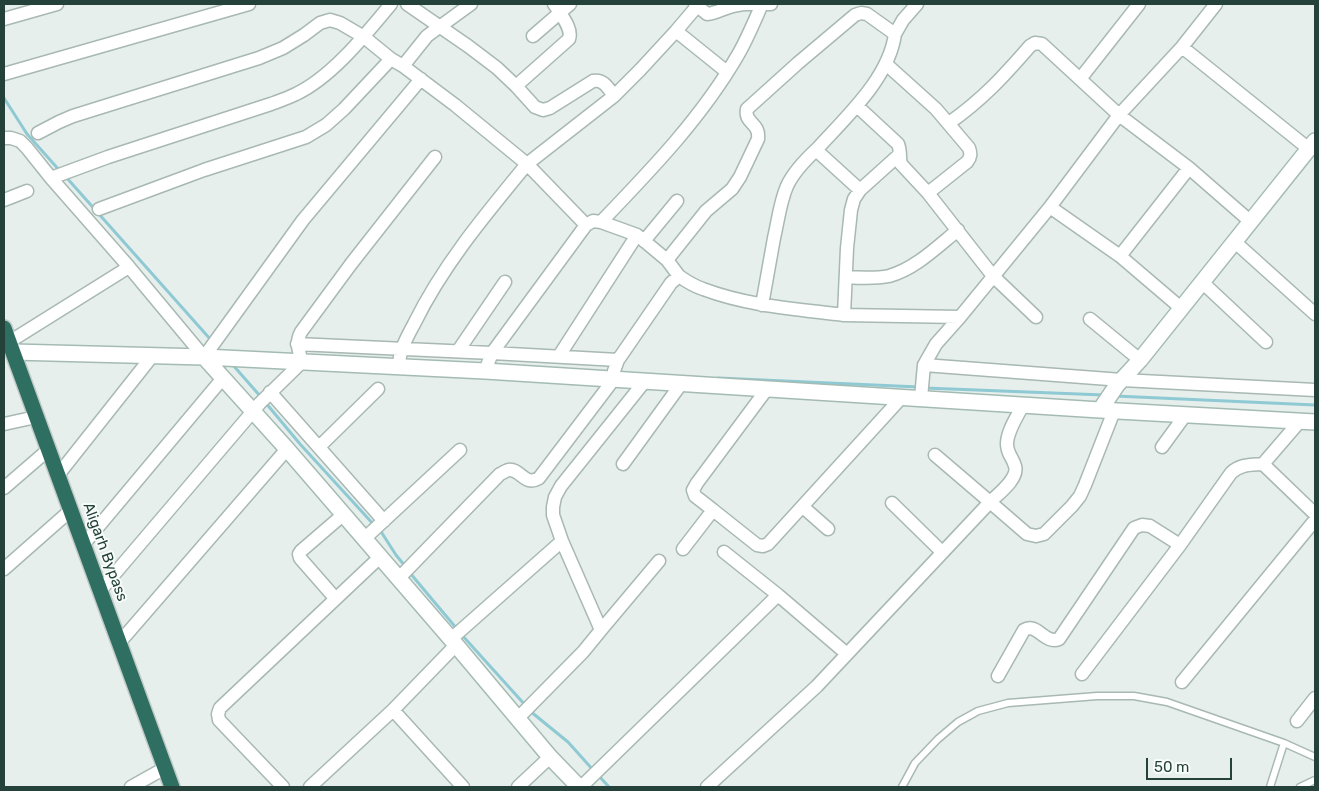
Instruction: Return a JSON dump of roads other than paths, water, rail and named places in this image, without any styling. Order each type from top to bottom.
[{"type":"highway","name":"Aligarh Bypass","points":[[8,341],[172,787]]},
{"type":"street","points":[[4,19],[28,8],[57,4]]},
{"type":"street","points":[[4,74],[249,4]]},
{"type":"street","points":[[59,175],[297,94],[329,71],[364,37],[391,4]]},
{"type":"street","points":[[407,4],[497,68],[535,107],[543,110],[550,108],[592,81],[598,80],[614,96]]},
{"type":"street","points":[[403,66],[427,36],[472,4]]},
{"type":"street","points":[[533,36],[557,8],[570,4]]},
{"type":"street","points":[[400,358],[422,307],[448,265],[483,217],[527,164],[614,96],[676,31],[697,5],[707,14],[739,4],[771,4]]},
{"type":"street","points":[[602,222],[681,136],[708,101],[739,52],[762,4]]},
{"type":"street","points":[[762,305],[779,212],[787,186],[800,166],[857,106],[881,73],[894,46],[895,34],[903,20],[917,4]]},
{"type":"street","points":[[1080,79],[1139,4]]},
{"type":"street","points":[[921,394],[923,371],[936,344],[1050,207],[1120,115],[1182,47],[1216,4]]},
{"type":"street","points":[[516,86],[569,40],[571,34],[557,8]]},
{"type":"street","points":[[667,260],[706,211],[732,189],[740,177],[759,133],[746,115],[747,109],[855,15],[858,8],[895,34]]},
{"type":"street","points":[[38,133],[74,116],[259,58],[283,48],[320,23],[330,20],[340,23],[364,37],[391,59],[421,78],[527,164],[586,225]]},
{"type":"street","points":[[676,31],[727,72]]},
{"type":"street","points":[[949,123],[971,108],[991,89],[1030,46],[1035,43],[1042,44],[1120,115],[1189,168],[1251,222]]},
{"type":"street","points":[[936,455],[1027,534],[1036,536],[1044,534],[1080,496],[1116,387],[1140,360],[1312,145],[1182,47]]},
{"type":"street","points":[[99,209],[204,170],[306,137],[326,125],[344,109],[391,59]]},
{"type":"street","points":[[886,64],[912,86],[949,123],[969,148],[971,154],[970,158],[928,193]]},
{"type":"street","points":[[211,346],[303,220],[421,78]]},
{"type":"street","points":[[857,106],[898,144],[902,164],[928,193],[993,276],[1036,317]]},
{"type":"street","points":[[4,138],[20,141],[59,175],[129,268],[211,346],[223,378],[262,401],[319,448],[374,530],[380,557],[404,572],[456,637],[524,712],[550,757],[582,786],[778,596]]},
{"type":"street","points":[[816,150],[860,190]]},
{"type":"street","points":[[844,315],[850,210],[860,190],[900,154]]},
{"type":"street","points":[[100,591],[262,401],[300,353],[298,337],[301,332],[350,264],[435,157]]},
{"type":"street","points":[[1120,256],[1189,168]]},
{"type":"street","points":[[4,200],[27,191]]},
{"type":"street","points":[[559,356],[641,238],[677,201]]},
{"type":"street","points":[[1050,207],[1120,256],[1181,308]]},
{"type":"street","points":[[485,371],[492,352],[586,225],[593,221],[602,222],[641,238],[667,260],[678,276],[701,288],[731,298],[762,305],[844,315],[960,317]]},
{"type":"street","points":[[846,277],[871,278],[890,275],[907,268],[958,230]]},
{"type":"street","points":[[1235,242],[1315,314]]},
{"type":"street","points":[[8,341],[129,268]]},
{"type":"street","points":[[404,572],[500,474],[507,470],[516,471],[527,480],[534,481],[539,478],[678,276]]},
{"type":"street","points":[[458,351],[505,282]]},
{"type":"street","points":[[1202,282],[1266,342]]},
{"type":"street","points":[[1090,319],[1140,360]]},
{"type":"street","points":[[8,341],[153,355],[211,346],[400,358],[485,371],[616,368]]},
{"type":"street","points":[[400,358],[458,351],[559,356],[616,368],[645,381],[902,397],[921,394],[1022,405],[1309,419]]},
{"type":"street","points":[[58,476],[153,355]]},
{"type":"street","points":[[923,371],[1116,387],[1315,390]]},
{"type":"street","points":[[83,544],[223,378]]},
{"type":"street","points":[[601,630],[562,541],[553,515],[552,506],[561,486],[645,381]]},
{"type":"street","points":[[623,464],[681,384]]},
{"type":"street","points":[[319,448],[378,389]]},
{"type":"street","points":[[767,389],[693,490],[696,496],[757,545],[764,546],[803,507],[902,397]]},
{"type":"street","points":[[262,401],[287,449],[344,514],[374,530]]},
{"type":"street","points":[[707,787],[817,686],[1014,478],[1016,472],[1015,465],[1007,452],[1006,443],[1022,405]]},
{"type":"street","points":[[1162,447],[1186,414]]},
{"type":"street","points":[[4,424],[36,417]]},
{"type":"street","points":[[1082,674],[1180,545],[1231,473],[1245,465],[1263,464],[1309,419]]},
{"type":"street","points":[[119,642],[287,449]]},
{"type":"street","points":[[4,488],[48,450]]},
{"type":"street","points":[[374,530],[460,450]]},
{"type":"street","points":[[1263,464],[1315,514]]},
{"type":"street","points":[[892,503],[942,552]]},
{"type":"street","points":[[803,507],[828,528]]},
{"type":"street","points":[[4,569],[71,510]]},
{"type":"street","points":[[683,549],[713,510]]},
{"type":"street","points":[[335,598],[300,558],[299,554],[344,514]]},
{"type":"street","points":[[1182,682],[1315,520]]},
{"type":"street","points":[[998,676],[1024,630],[1033,628],[1049,640],[1055,641],[1059,639],[1134,528],[1142,524],[1150,526],[1180,545]]},
{"type":"street","points":[[313,786],[393,710],[456,637],[562,541]]},
{"type":"street","points":[[724,552],[847,654]]},
{"type":"street","points":[[283,787],[219,720],[220,708],[380,557]]},
{"type":"street","points":[[524,712],[583,652],[659,561]]},
{"type":"street","points":[[1297,721],[1315,698]]},
{"type":"street","points":[[393,710],[463,787]]},
{"type":"street","points":[[518,787],[550,757]]},
{"type":"street","points":[[131,787],[165,768]]},
{"type":"lane","points":[[902,787],[915,763],[938,739],[958,722],[978,711],[1008,703],[1097,696],[1134,696],[1167,702],[1284,743],[1315,756]]},
{"type":"lane","points":[[1270,787],[1284,743]]},
{"type":"lane","points":[[1300,787],[1315,780]]},
{"type":"waterway","points":[[4,98],[27,134],[60,171]]},
{"type":"waterway","points":[[66,177],[211,340]]},
{"type":"waterway","points":[[232,364],[261,397]]},
{"type":"waterway","points":[[718,378],[919,387]]},
{"type":"waterway","points":[[925,388],[1104,395]]},
{"type":"waterway","points":[[1115,396],[1315,405]]},
{"type":"waterway","points":[[265,402],[300,444],[375,526]]},
{"type":"waterway","points":[[380,530],[405,566]]},
{"type":"waterway","points":[[410,573],[457,629]]},
{"type":"waterway","points":[[461,634],[526,706]]},
{"type":"waterway","points":[[530,711],[568,742],[594,771]]},
{"type":"waterway","points":[[599,776],[609,787]]}]
